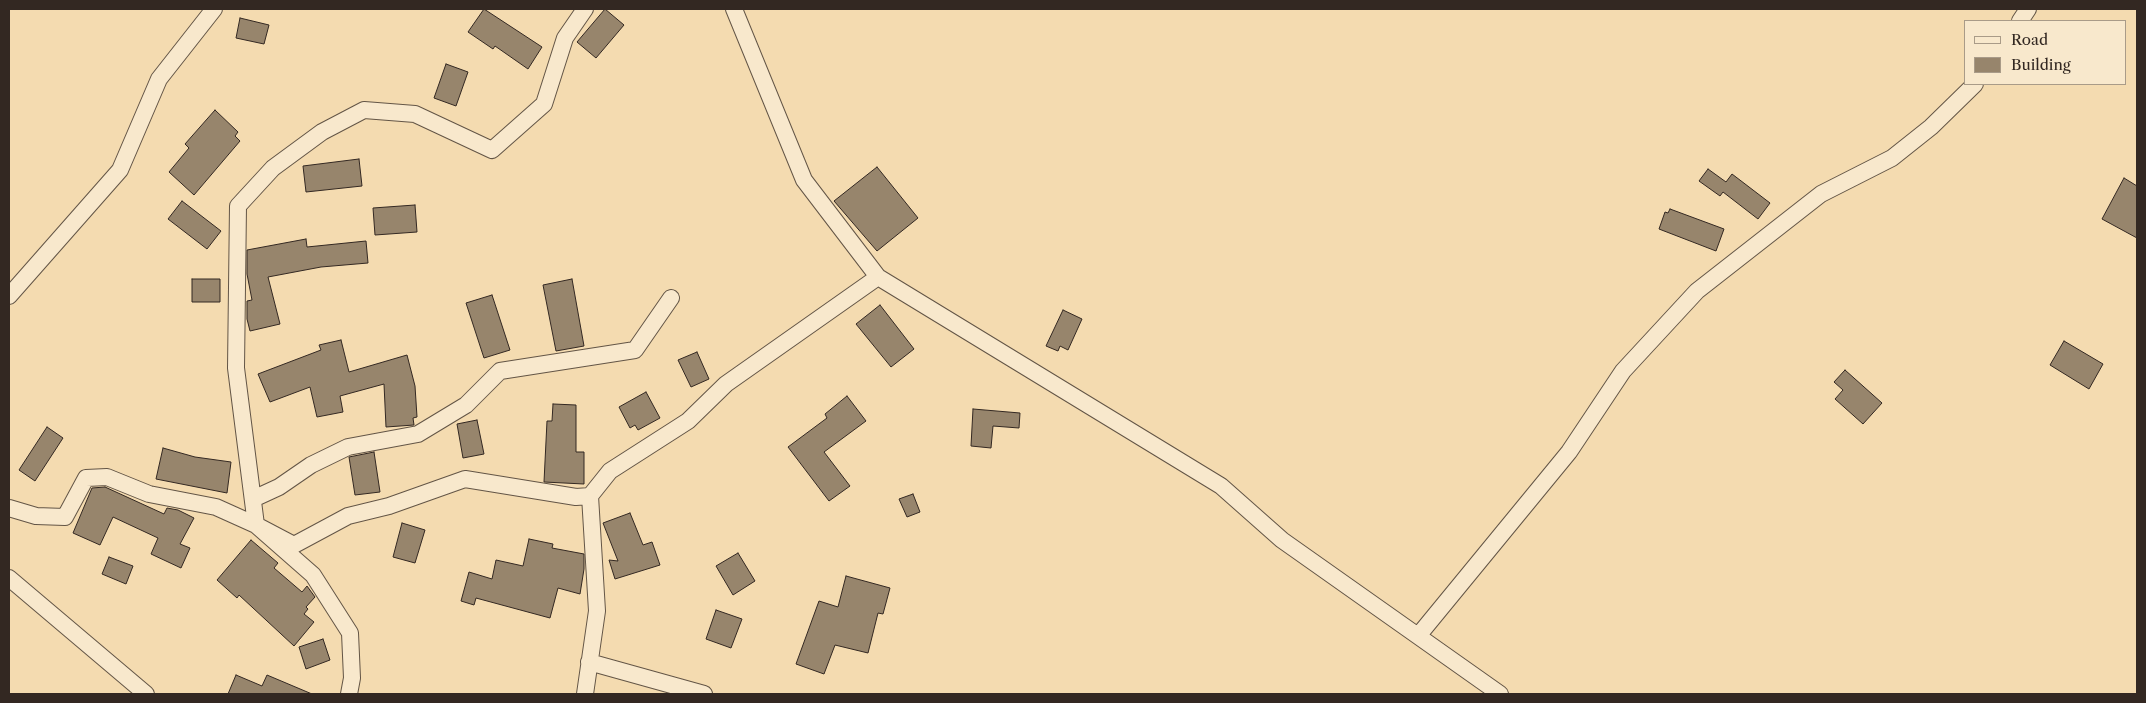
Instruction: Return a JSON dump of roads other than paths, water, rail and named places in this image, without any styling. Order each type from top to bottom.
[{"type":"street","points":[[9,296],[120,170],[159,79],[214,9]]},
{"type":"street","points":[[350,694],[352,678],[350,633],[313,575],[256,525],[236,368],[238,206],[273,168],[322,132],[364,110],[415,114],[492,150],[544,104],[565,38],[585,9]]},
{"type":"street","points":[[734,9],[804,180],[878,277],[1220,486],[1282,540],[1500,694]]},
{"type":"street","points":[[2021,20],[2028,9]]},
{"type":"street","points":[[1418,636],[1568,452],[1623,371],[1697,292],[1821,194],[1892,158],[1931,127],[1974,85]]},
{"type":"street","points":[[584,694],[597,610],[590,496],[610,471],[688,421],[726,384],[878,277]]},
{"type":"street","points":[[253,499],[279,487],[310,465],[348,447],[418,434],[466,405],[500,371],[635,350],[670,298]]},
{"type":"street","points":[[9,508],[36,516],[66,517],[86,478],[107,477],[149,494],[216,507],[294,545],[348,516],[389,506],[465,479],[576,497],[590,496]]},
{"type":"street","points":[[9,578],[146,694]]},
{"type":"street","points":[[589,662],[704,694]]}]
